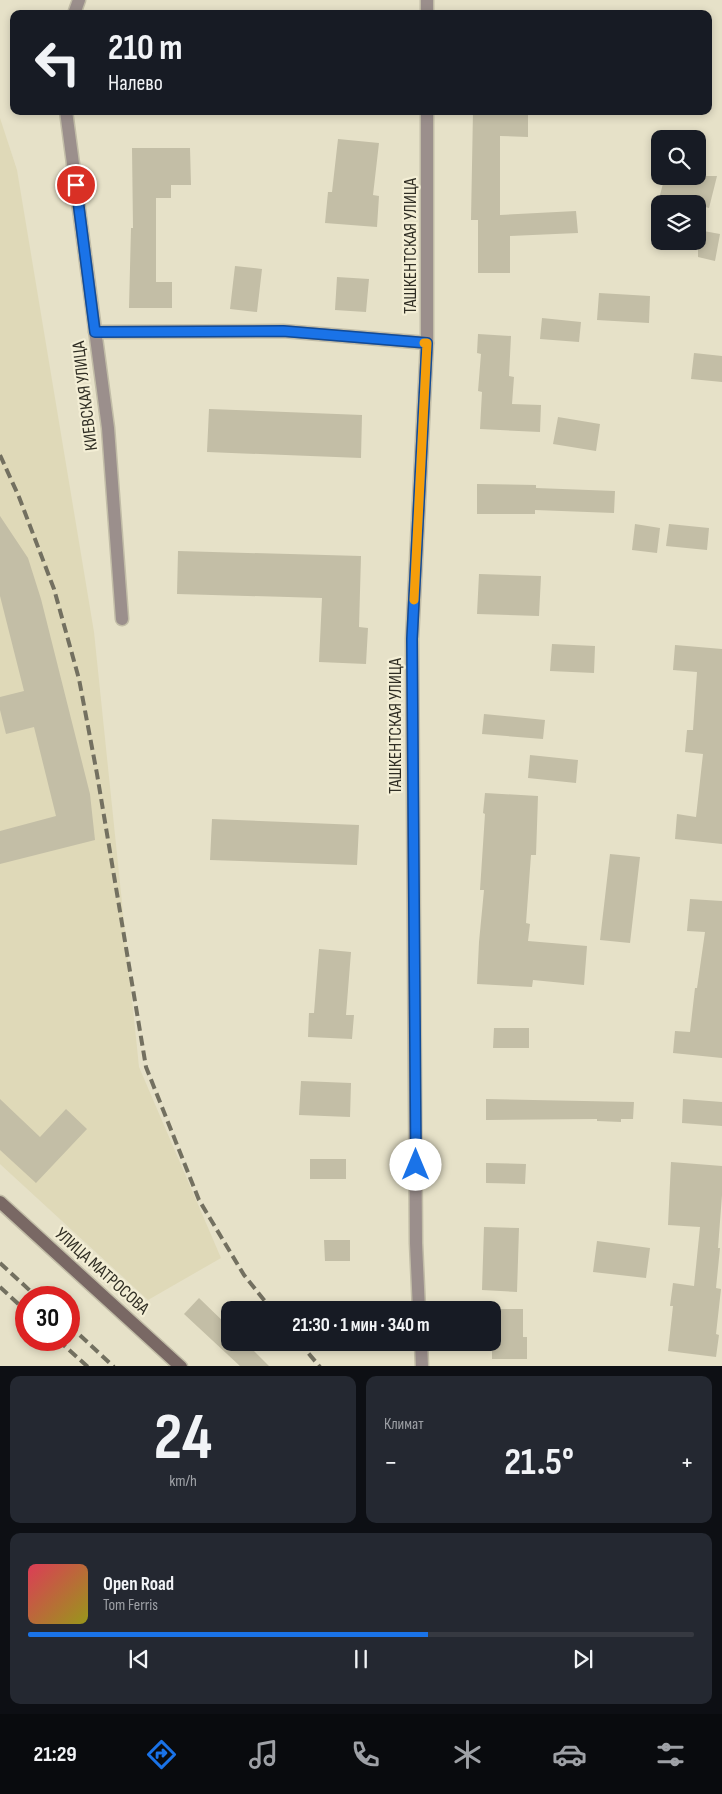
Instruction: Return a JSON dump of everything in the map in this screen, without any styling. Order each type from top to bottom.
[{"type":"street","name":"КИЕВСКАЯ УЛИЦА","points":[[67,115],[108,428],[122,619]]},
{"type":"street","name":"ТАШКЕНТСКАЯ УЛИЦА","points":[[419,1301],[416,1234],[412,639],[427,343],[427,115]]},
{"type":"street","points":[[95,332],[283,331],[427,343]]},
{"type":"street","name":"УЛИЦА МАТРОСОВА","points":[[0,1202],[180,1366]]},
{"type":"street","points":[[421,1351],[422,1366]]},
{"type":"shaded area","points":[[0,118],[17,170],[94,632],[139,1067],[221,1258],[148,1300],[0,1164]]},
{"type":"building","points":[[473,115],[528,115],[528,137],[500,136],[500,215],[576,211],[578,233],[510,236],[510,273],[478,273],[478,220],[471,220]]},
{"type":"building","points":[[338,139],[379,143],[373,195],[379,196],[377,227],[325,223],[328,192],[332,192]]},
{"type":"building","points":[[132,148],[190,148],[191,185],[171,185],[171,198],[156,198],[156,282],[172,282],[172,308],[129,308],[131,228],[133,228]]},
{"type":"building","points":[[706,176],[717,176],[709,208],[706,207],[706,195],[660,195],[663,185],[706,185]]},
{"type":"building","points":[[706,231],[720,234],[715,261],[698,257],[698,250],[706,250]]},
{"type":"building","points":[[235,266],[262,269],[257,312],[230,309]]},
{"type":"building","points":[[337,277],[369,279],[366,312],[335,310]]},
{"type":"building","points":[[599,293],[650,296],[649,323],[597,320]]},
{"type":"building","points":[[542,318],[581,322],[579,342],[540,339]]},
{"type":"building","points":[[478,334],[511,336],[509,376],[514,377],[512,404],[541,405],[540,432],[480,429],[482,392],[478,391],[481,354],[477,353]]},
{"type":"building","points":[[694,353],[722,356],[722,382],[691,379]]},
{"type":"building","points":[[209,409],[362,415],[361,458],[207,452]]},
{"type":"building","points":[[558,417],[600,424],[596,451],[553,444]]},
{"type":"building","points":[[477,484],[536,485],[536,488],[615,491],[614,513],[535,510],[535,514],[477,514]]},
{"type":"building","points":[[0,516],[28,558],[41,599],[90,794],[95,840],[0,864],[0,831],[56,816],[34,727],[6,734],[0,710],[0,697],[24,691],[0,596]]},
{"type":"building","points":[[635,524],[660,528],[657,553],[632,550]]},
{"type":"building","points":[[669,524],[709,528],[707,550],[666,546]]},
{"type":"building","points":[[178,551],[361,556],[359,627],[368,628],[366,664],[319,662],[322,598],[177,594]]},
{"type":"building","points":[[479,574],[541,576],[539,616],[477,614]]},
{"type":"building","points":[[552,644],[595,646],[594,673],[550,671]]},
{"type":"building","points":[[675,645],[722,649],[722,844],[675,839],[677,814],[696,817],[703,754],[685,752],[687,730],[693,730],[697,672],[673,670]]},
{"type":"building","points":[[484,714],[545,720],[543,739],[482,734]]},
{"type":"building","points":[[530,755],[578,760],[576,783],[528,778]]},
{"type":"building","points":[[485,793],[538,796],[536,855],[531,855],[526,923],[530,924],[528,941],[587,946],[584,985],[533,980],[532,987],[477,984],[484,890],[480,890]]},
{"type":"building","points":[[212,819],[359,825],[357,865],[210,860]]},
{"type":"building","points":[[610,854],[640,857],[630,943],[600,940]]},
{"type":"building","points":[[690,899],[722,901],[722,1058],[673,1053],[675,1031],[690,1032],[695,988],[697,988],[705,932],[687,931]]},
{"type":"building","points":[[319,949],[351,952],[346,1015],[354,1015],[352,1039],[308,1037],[309,1013],[314,1013]]},
{"type":"building","points":[[494,1028],[529,1028],[529,1048],[493,1048]]},
{"type":"building","points":[[301,1081],[351,1083],[350,1117],[299,1115]]},
{"type":"building","points":[[0,1099],[40,1137],[66,1109],[87,1129],[36,1183],[0,1150]]},
{"type":"building","points":[[486,1099],[634,1102],[633,1119],[621,1119],[621,1122],[597,1121],[597,1119],[486,1120]]},
{"type":"building","points":[[683,1099],[722,1102],[722,1126],[682,1123]]},
{"type":"building","points":[[310,1159],[346,1159],[346,1179],[310,1179]]},
{"type":"building","points":[[671,1162],[722,1166],[718,1248],[720,1248],[716,1288],[721,1289],[716,1334],[719,1335],[716,1357],[668,1351],[673,1306],[670,1306],[673,1283],[694,1286],[700,1227],[668,1225]]},
{"type":"building","points":[[486,1163],[526,1164],[525,1184],[486,1183]]},
{"type":"building","points":[[484,1227],[519,1228],[517,1292],[482,1290]]},
{"type":"building","points":[[324,1240],[350,1240],[350,1261],[325,1261]]},
{"type":"building","points":[[597,1241],[650,1248],[646,1278],[593,1272]]},
{"type":"building","points":[[199,1298],[221,1319],[221,1348],[184,1314]]},
{"type":"building","points":[[501,1309],[523,1309],[523,1337],[527,1337],[527,1359],[492,1359],[492,1351],[501,1351]]},
{"type":"building","points":[[224,1351],[254,1351],[269,1366],[240,1366]]},
{"type":"railway","points":[[0,455],[19,497],[54,589],[79,679],[97,774],[146,1067],[199,1200],[244,1275],[265,1301]]},
{"type":"railway","points":[[0,1263],[25,1286]]},
{"type":"railway","points":[[0,1287],[15,1301]]},
{"type":"railway","points":[[80,1335],[113,1366]]},
{"type":"railway","points":[[70,1351],[87,1366]]},
{"type":"railway","points":[[307,1351],[319,1366]]},
{"type":"slow traffic","points":[[414,600],[427,343],[424,343]]},
{"type":"route","points":[[76,185],[95,332],[283,331],[427,343],[412,639],[416,1165]]}]
